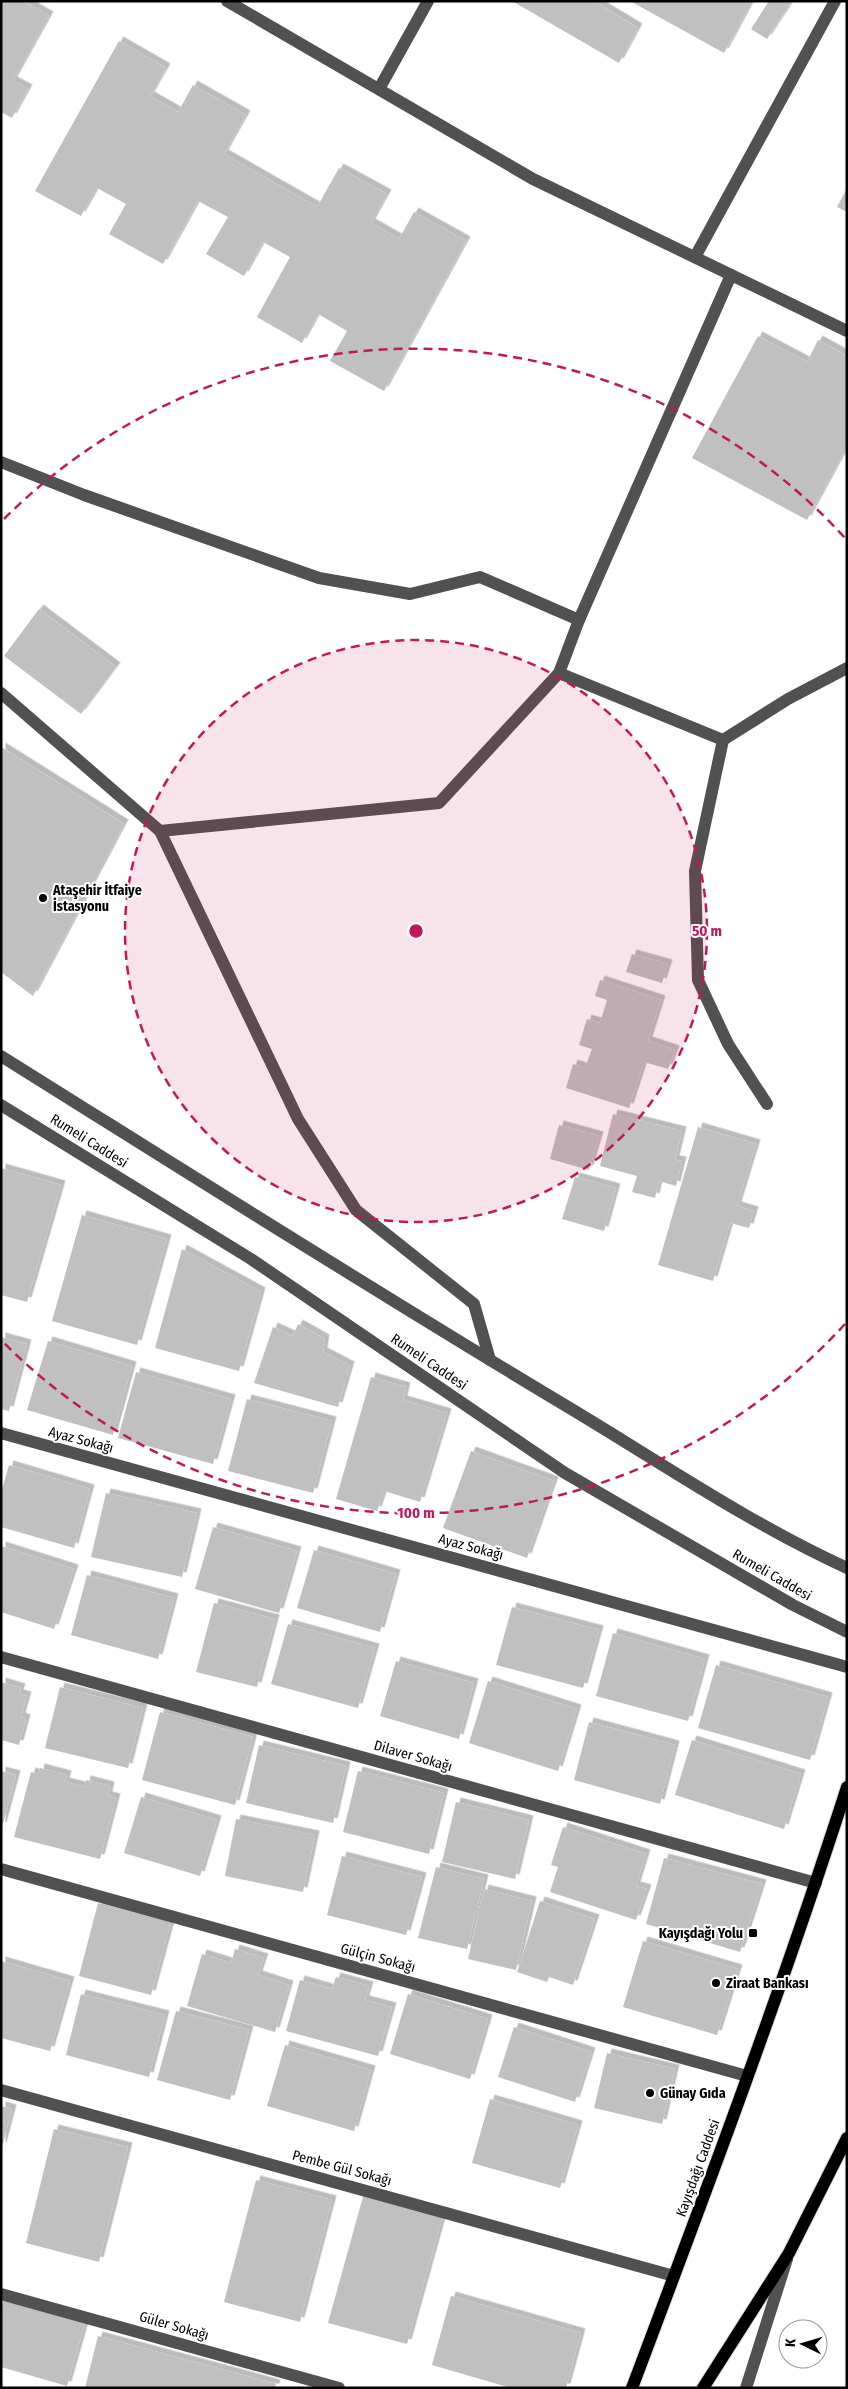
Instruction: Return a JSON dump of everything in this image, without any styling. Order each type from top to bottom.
[{"type":"main road","name":"Kayışdağı Caddesi","points":[[632,2388],[747,2076],[816,1883],[847,1787]]},
{"type":"main road","points":[[703,2388],[789,2253],[847,2138]]},
{"type":"street","points":[[228,1],[533,179],[847,331]]},
{"type":"street","points":[[379,89],[428,1]]},
{"type":"street","points":[[695,257],[835,1]]},
{"type":"street","points":[[160,830],[439,803],[559,673],[578,620],[731,275]]},
{"type":"street","points":[[1,462],[84,495],[319,578],[410,594],[480,577],[578,620]]},
{"type":"street","points":[[766,1104],[728,1044],[698,980],[695,871],[723,740],[788,698],[847,668]]},
{"type":"street","points":[[559,673],[723,740]]},
{"type":"street","points":[[1,693],[160,830],[298,1119],[356,1210],[474,1304],[490,1360]]},
{"type":"street","name":"Rumeli Caddesi","points":[[1,1056],[490,1360],[790,1542],[847,1568]]},
{"type":"street","name":"Rumeli Caddesi","points":[[1,1105],[251,1259],[565,1473],[793,1605],[847,1632]]},
{"type":"street","name":"Ayaz Sokağı","points":[[1,1433],[847,1666]]},
{"type":"street","name":"Dilaver Sokağı","points":[[1,1657],[816,1883]]},
{"type":"street","name":"Gülçin Sokağı","points":[[1,1870],[747,2076]]},
{"type":"street","name":"Pembe Gül Sokağı","points":[[1,2090],[674,2276]]},
{"type":"street","points":[[746,2388],[789,2253]]},
{"type":"street","name":"Güler Sokağı","points":[[1,2294],[339,2388]]},
{"type":"building","points":[[1,1],[23,1],[49,16],[13,81],[28,89],[12,118],[1,112]]},
{"type":"building","points":[[512,1],[593,1],[638,28],[619,63]]},
{"type":"building","points":[[630,1],[752,1],[724,53]]},
{"type":"building","points":[[769,1],[792,1],[767,39],[751,29]]},
{"type":"building","points":[[119,41],[166,68],[150,96],[178,112],[193,85],[246,115],[224,154],[317,207],[339,168],[387,194],[371,223],[399,239],[414,212],[466,241],[384,391],[330,361],[347,331],[318,314],[302,343],[257,317],[290,257],[263,242],[244,276],[206,254],[228,217],[198,201],[163,264],[109,234],[126,204],[97,188],[81,216],[35,191]]},
{"type":"building","points":[[847,188],[847,212],[837,207]]},
{"type":"building","points":[[758,336],[807,362],[818,340],[847,356],[847,446],[807,520],[692,458]]},
{"type":"building","points":[[39,609],[116,667],[81,714],[4,656]]},
{"type":"building","name":"Ataşehir İtfaiye İstasyonu","points":[[1,747],[124,824],[33,996],[1,972]]},
{"type":"building","points":[[632,954],[668,964],[662,983],[626,972]]},
{"type":"building","points":[[600,980],[661,1000],[648,1041],[675,1050],[668,1069],[644,1062],[629,1108],[566,1088],[573,1064],[585,1068],[592,1049],[579,1045],[587,1019],[600,1023],[607,1000],[595,996]]},
{"type":"building","points":[[613,1114],[682,1131],[675,1160],[682,1161],[676,1186],[659,1181],[655,1198],[632,1192],[637,1176],[600,1166]]},
{"type":"building","points":[[559,1125],[599,1136],[589,1170],[550,1159]]},
{"type":"building","points":[[698,1127],[756,1144],[737,1206],[754,1211],[749,1228],[730,1223],[713,1281],[658,1265]]},
{"type":"building","points":[[1,1168],[61,1185],[27,1302],[1,1295]]},
{"type":"building","points":[[575,1177],[616,1188],[604,1231],[562,1219]]},
{"type":"building","points":[[82,1215],[167,1239],[137,1345],[52,1321]]},
{"type":"building","points":[[182,1249],[261,1292],[239,1371],[155,1348]]},
{"type":"building","points":[[298,1324],[325,1339],[323,1352],[350,1366],[338,1407],[254,1383],[273,1327],[293,1336]]},
{"type":"building","points":[[1,1337],[27,1344],[9,1411],[1,1409]]},
{"type":"building","points":[[48,1341],[132,1366],[113,1435],[27,1410]]},
{"type":"building","points":[[136,1372],[231,1399],[213,1464],[118,1438]]},
{"type":"building","points":[[371,1377],[406,1387],[403,1400],[447,1413],[420,1502],[384,1491],[377,1511],[336,1499]]},
{"type":"building","points":[[247,1399],[332,1421],[313,1493],[228,1471]]},
{"type":"building","points":[[471,1451],[554,1481],[527,1558],[443,1528]]},
{"type":"building","points":[[9,1465],[90,1489],[74,1548],[1,1527],[1,1493]]},
{"type":"building","points":[[106,1493],[197,1513],[182,1577],[91,1557]]},
{"type":"building","points":[[213,1527],[297,1551],[279,1613],[195,1589]]},
{"type":"building","points":[[1,1546],[74,1569],[54,1629],[1,1612]]},
{"type":"building","points":[[314,1550],[396,1574],[380,1632],[297,1608]]},
{"type":"building","points":[[87,1575],[174,1598],[158,1659],[71,1635]]},
{"type":"building","points":[[214,1603],[275,1619],[257,1687],[196,1672]]},
{"type":"building","points":[[512,1607],[599,1630],[583,1688],[496,1665]]},
{"type":"building","points":[[288,1624],[375,1648],[358,1708],[271,1684]]},
{"type":"building","points":[[613,1633],[705,1659],[688,1721],[596,1696]]},
{"type":"building","points":[[396,1661],[474,1683],[459,1739],[380,1716]]},
{"type":"building","points":[[716,1665],[828,1697],[810,1760],[698,1728]]},
{"type":"building","points":[[488,1681],[577,1709],[558,1771],[469,1743]]},
{"type":"building","points":[[1,1682],[21,1688],[19,1694],[27,1696],[21,1717],[26,1719],[19,1745],[1,1740]]},
{"type":"building","points":[[60,1687],[143,1708],[128,1768],[45,1748]]},
{"type":"building","points":[[160,1712],[253,1737],[235,1805],[142,1780]]},
{"type":"building","points":[[589,1722],[675,1745],[660,1804],[574,1780]]},
{"type":"building","points":[[692,1740],[801,1774],[784,1829],[675,1795]]},
{"type":"building","points":[[259,1745],[346,1766],[333,1823],[246,1803]]},
{"type":"building","points":[[40,1768],[67,1775],[65,1782],[85,1787],[86,1780],[110,1786],[108,1796],[116,1798],[100,1859],[14,1837],[31,1772],[39,1774]]},
{"type":"building","points":[[1,1771],[16,1775],[2,1827],[1,1827]]},
{"type":"building","points":[[358,1771],[444,1793],[429,1854],[343,1832]]},
{"type":"building","points":[[141,1797],[217,1820],[200,1876],[124,1853]]},
{"type":"building","points":[[456,1802],[529,1820],[515,1879],[442,1862]]},
{"type":"building","points":[[236,1819],[315,1835],[303,1892],[225,1876]]},
{"type":"building","points":[[563,1827],[646,1854],[636,1886],[647,1889],[636,1920],[550,1892],[558,1867],[551,1865]]},
{"type":"building","points":[[342,1856],[422,1877],[406,1935],[327,1915]]},
{"type":"building","points":[[664,1858],[762,1884],[740,1952],[646,1924]]},
{"type":"building","points":[[436,1867],[484,1879],[467,1949],[418,1938]]},
{"type":"building","points":[[484,1889],[532,1901],[516,1970],[468,1959]]},
{"type":"building","points":[[540,1901],[595,1919],[573,1985],[549,1977],[547,1982],[517,1972]]},
{"type":"building","points":[[98,1903],[171,1922],[151,1995],[79,1976]]},
{"type":"building","points":[[643,1941],[738,1969],[717,2035],[623,2007]]},
{"type":"building","points":[[235,1949],[264,1958],[258,1975],[289,1985],[275,2032],[187,2006],[202,1954],[231,1963]]},
{"type":"building","points":[[1,1961],[70,1981],[50,2051],[1,2038]]},
{"type":"building","points":[[336,1977],[369,1986],[365,2000],[392,2007],[378,2056],[286,2031],[300,1980],[332,1989]]},
{"type":"building","points":[[81,1994],[165,2015],[149,2077],[66,2055]]},
{"type":"building","points":[[408,1994],[488,2019],[470,2079],[390,2054]]},
{"type":"building","points":[[176,2011],[249,2030],[230,2100],[157,2080]]},
{"type":"building","points":[[514,2027],[591,2052],[575,2102],[498,2077]]},
{"type":"building","points":[[285,2045],[371,2070],[354,2131],[267,2106]]},
{"type":"building","points":[[607,2053],[675,2069],[662,2124],[594,2108]]},
{"type":"building","points":[[490,2099],[578,2125],[560,2188],[472,2163]]},
{"type":"building","points":[[1,2106],[12,2109],[2,2147],[1,2146]]},
{"type":"building","points":[[54,2129],[128,2147],[99,2262],[26,2243]]},
{"type":"building","points":[[256,2180],[332,2200],[300,2322],[224,2302]]},
{"type":"building","points":[[364,2193],[443,2215],[407,2344],[328,2323]]},
{"type":"building","points":[[451,2296],[581,2333],[566,2388],[511,2388],[432,2365]]},
{"type":"building","points":[[4,2299],[85,2323],[67,2386],[1,2367],[1,2309]]},
{"type":"building","points":[[98,2336],[276,2384],[275,2388],[85,2388]]},
{"type":"place","name":"Ataşehir İtfaiye İstasyonu","points":[[43,898]]},
{"type":"place","name":"Kayışdağı Yolu","points":[[753,1933]]},
{"type":"place","name":"Ziraat Bankası","points":[[716,1983]]},
{"type":"place","name":"Günay Gıda","points":[[650,2093]]}]
